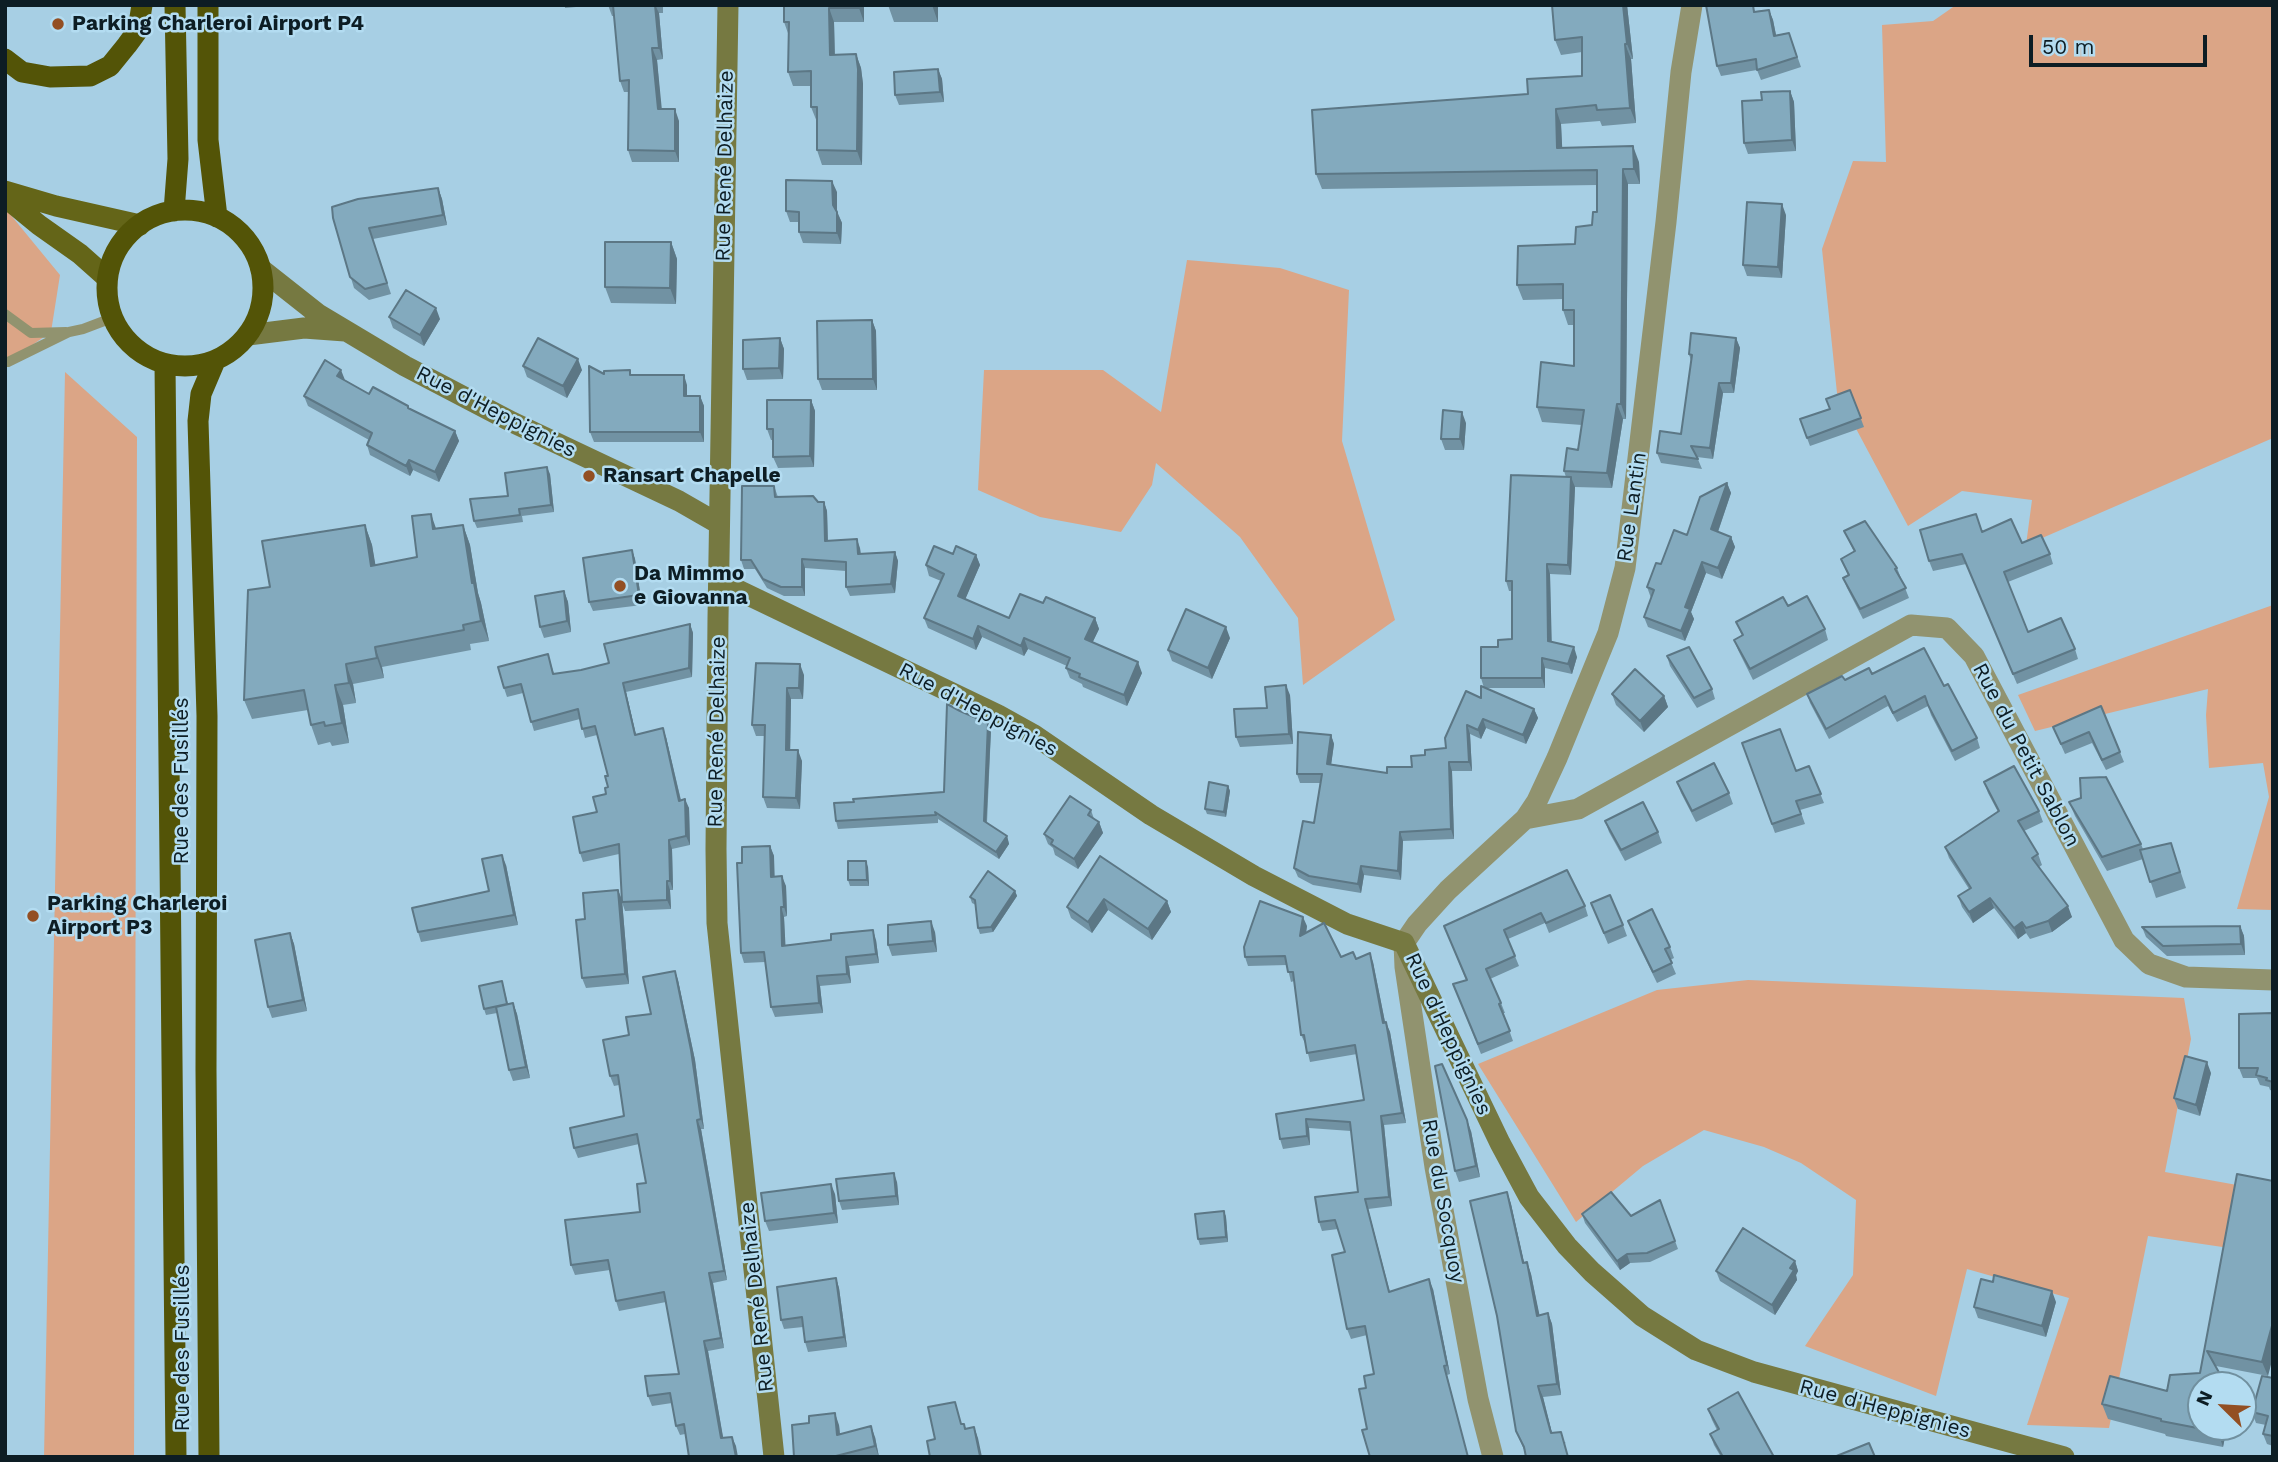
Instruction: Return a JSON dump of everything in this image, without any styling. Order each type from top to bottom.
[{"type":"highway","points":[[5,59],[22,72],[32,74],[50,77],[90,76],[110,66],[138,30],[142,5]]},
{"type":"highway","points":[[174,211],[178,159],[175,5]]},
{"type":"highway","points":[[208,5],[208,140],[217,217]]},
{"type":"highway","points":[[174,211],[197,211],[217,217],[237,230],[253,249],[261,269],[262,297],[254,325],[238,345],[215,360],[188,366],[165,364],[149,358],[128,341],[112,318],[107,299],[107,278],[114,257],[124,241],[140,225],[156,216],[174,211]]},
{"type":"highway","name":"Rue des Fusillés","points":[[209,1457],[205,1069],[207,716],[198,421],[201,394],[215,360]]},
{"type":"highway","name":"Rue des Fusillés","points":[[165,364],[176,1457]]},
{"type":"main road","points":[[5,194],[140,225]]},
{"type":"main road","points":[[5,194],[39,225],[80,254],[107,278]]},
{"type":"street","name":"Rue René Delhaize","points":[[728,5],[719,524],[716,849],[718,923],[774,1457]]},
{"type":"street","name":"Rue Lantin","points":[[1404,943],[1417,924],[1448,890],[1525,819],[1537,801],[1558,758],[1608,633],[1625,568],[1681,72],[1692,5]]},
{"type":"street","name":"Rue d'Heppignies","points":[[261,269],[318,314],[414,371],[512,422],[679,501],[719,524]]},
{"type":"street","name":"Rue d'Heppignies","points":[[248,335],[304,328],[350,332]]},
{"type":"street","name":"Rue d'Heppignies","points":[[719,581],[998,715],[1034,735],[1151,815],[1254,876],[1348,924],[1404,943],[1500,1143],[1529,1197],[1567,1246],[1642,1316],[1696,1350],[1754,1372],[2064,1457]]},
{"type":"street","name":"Rue du Petit Sablon","points":[[1525,819],[1578,809],[1911,625],[1947,628],[1974,656],[2124,940],[2150,964],[2186,977],[2273,980]]},
{"type":"street","name":"Rue du Socquoy","points":[[1404,943],[1405,967],[1435,1167],[1478,1399],[1493,1457]]},
{"type":"lane","points":[[5,314],[31,333],[69,332],[112,318]]},
{"type":"lane","points":[[8,362],[69,332]]},
{"type":"shaded area","points":[[1956,5],[2273,5],[2273,438],[2026,545],[2032,500],[1962,491],[1908,526],[1837,393],[1822,249],[1853,161],[1886,162],[1882,25],[1933,21]]},
{"type":"shaded area","points":[[5,208],[60,275],[51,332],[8,362],[5,359]]},
{"type":"shaded area","points":[[1187,260],[1280,268],[1349,290],[1342,441],[1395,620],[1303,685],[1298,618],[1240,537],[1156,463],[1152,485],[1121,532],[1040,517],[978,490],[984,370],[1103,370],[1161,412]]},
{"type":"shaded area","points":[[65,372],[137,437],[134,1457],[44,1457]]},
{"type":"shaded area","points":[[2273,605],[2273,910],[2237,909],[2269,797],[2263,763],[2209,768],[2206,715],[2208,689],[2035,731],[2018,695]]},
{"type":"shaded area","points":[[1748,980],[2184,998],[2191,1039],[2165,1172],[2237,1185],[2236,1249],[2148,1236],[2109,1428],[2027,1425],[2069,1298],[1967,1269],[1936,1396],[1805,1346],[1853,1275],[1856,1200],[1801,1163],[1764,1147],[1704,1130],[1643,1166],[1576,1222],[1478,1064],[1657,990]]},
{"type":"building","points":[[613,5],[655,5],[659,48],[652,48],[658,109],[675,109],[675,151],[628,150],[629,80],[620,81]]},
{"type":"building","points":[[784,5],[859,5],[859,8],[829,8],[830,55],[856,54],[857,151],[817,150],[817,107],[811,107],[811,71],[788,72],[789,22],[784,22]]},
{"type":"building","points":[[932,5],[932,6],[888,6]]},
{"type":"building","points":[[1552,5],[1623,5],[1630,108],[1597,110],[1596,105],[1556,109],[1557,148],[1633,146],[1634,169],[1623,169],[1621,404],[1617,404],[1607,473],[1564,471],[1567,448],[1578,450],[1584,410],[1537,407],[1541,362],[1574,366],[1574,310],[1563,310],[1563,284],[1517,285],[1518,246],[1575,244],[1576,227],[1592,225],[1593,212],[1597,212],[1597,170],[1316,174],[1312,110],[1528,94],[1527,79],[1582,76],[1582,37],[1555,40]]},
{"type":"building","points":[[1706,5],[1753,5],[1754,12],[1769,10],[1774,36],[1789,33],[1797,57],[1757,70],[1756,59],[1717,66]]},
{"type":"building","points":[[938,69],[940,92],[895,95],[894,72]]},
{"type":"building","points":[[1790,91],[1792,140],[1744,143],[1742,101],[1762,100],[1761,92]]},
{"type":"building","points":[[786,180],[832,181],[837,233],[799,232],[799,212],[786,211]]},
{"type":"building","points":[[438,188],[443,215],[369,228],[387,283],[365,289],[350,277],[332,207],[358,199]]},
{"type":"building","points":[[1747,202],[1782,204],[1778,267],[1743,265]]},
{"type":"building","points":[[605,242],[671,242],[670,288],[605,287]]},
{"type":"building","points":[[406,290],[436,308],[420,335],[389,317]]},
{"type":"building","points":[[872,320],[873,379],[818,379],[817,321]]},
{"type":"building","points":[[1691,333],[1736,338],[1731,383],[1719,383],[1710,448],[1691,446],[1698,459],[1657,453],[1660,431],[1681,434],[1692,355],[1689,354]]},
{"type":"building","points":[[538,338],[578,359],[563,386],[523,366]]},
{"type":"building","points":[[780,338],[779,368],[743,369],[743,340]]},
{"type":"building","points":[[325,360],[341,370],[337,376],[369,394],[373,387],[455,431],[435,472],[409,460],[406,466],[367,445],[372,433],[304,396]]},
{"type":"building","points":[[589,366],[604,374],[604,371],[630,370],[630,375],[684,375],[684,396],[700,396],[700,432],[590,432]]},
{"type":"building","points":[[1850,390],[1861,418],[1807,438],[1800,419],[1830,409],[1826,399]]},
{"type":"building","points":[[767,400],[811,400],[810,456],[773,457],[773,429],[767,429]]},
{"type":"building","points":[[1443,410],[1462,412],[1460,439],[1441,439]]},
{"type":"building","points":[[547,467],[551,505],[519,509],[520,515],[474,521],[470,499],[508,496],[505,473]]},
{"type":"building","points":[[1511,475],[1571,477],[1568,565],[1547,564],[1548,641],[1574,647],[1568,664],[1542,658],[1542,678],[1481,678],[1481,647],[1498,647],[1498,640],[1512,639],[1512,581],[1506,581]]},
{"type":"building","points":[[1727,483],[1711,529],[1731,537],[1718,568],[1702,562],[1685,607],[1690,609],[1681,631],[1644,617],[1654,590],[1647,587],[1656,563],[1661,564],[1674,530],[1687,535],[1700,497]]},
{"type":"building","points":[[742,486],[774,486],[775,497],[813,496],[818,502],[824,502],[825,541],[857,539],[858,554],[895,552],[891,584],[846,587],[846,562],[802,559],[802,587],[781,587],[763,579],[751,560],[741,560]]},
{"type":"building","points":[[431,514],[433,529],[463,525],[481,621],[463,625],[464,630],[375,647],[377,658],[346,664],[349,683],[335,685],[342,723],[325,726],[324,722],[311,725],[304,690],[244,700],[248,590],[270,587],[262,541],[365,525],[371,566],[417,557],[412,516]]},
{"type":"building","points":[[1976,514],[1982,532],[2011,519],[2022,543],[2041,535],[2050,554],[2004,572],[2028,632],[2061,618],[2075,649],[2013,674],[1962,554],[1929,561],[1920,530]]},
{"type":"building","points":[[1865,521],[1897,568],[1895,569],[1906,588],[1860,609],[1843,578],[1849,575],[1841,559],[1855,551],[1844,531]]},
{"type":"building","points":[[934,546],[953,554],[956,546],[976,555],[958,596],[1009,618],[1020,594],[1043,603],[1046,597],[1095,618],[1085,639],[1138,662],[1124,695],[1079,677],[1080,674],[1066,668],[1070,658],[1024,638],[1021,646],[978,626],[973,639],[924,618],[944,574],[926,565]]},
{"type":"building","points":[[632,550],[639,595],[589,602],[583,558]]},
{"type":"building","points":[[564,591],[567,621],[540,627],[535,596]]},
{"type":"building","points":[[1807,596],[1825,629],[1750,669],[1734,640],[1743,635],[1736,622],[1783,597],[1788,606]]},
{"type":"building","points":[[1186,609],[1226,627],[1208,668],[1168,650]]},
{"type":"building","points":[[690,624],[689,668],[623,683],[635,735],[663,728],[679,801],[685,799],[686,836],[669,840],[670,881],[667,881],[667,900],[622,902],[619,844],[580,853],[573,817],[597,812],[593,797],[606,794],[605,788],[608,787],[605,776],[608,776],[595,726],[582,729],[578,709],[531,722],[521,684],[504,688],[498,667],[548,654],[553,674],[581,670],[609,663],[604,644]]},
{"type":"building","points":[[1689,647],[1712,689],[1694,698],[1667,656]]},
{"type":"building","points":[[1924,648],[1944,686],[1948,684],[1977,738],[1952,751],[1925,696],[1893,713],[1885,696],[1826,729],[1807,694],[1842,676],[1845,680],[1869,668],[1872,674]]},
{"type":"building","points":[[756,663],[800,664],[799,688],[787,688],[786,750],[798,750],[796,798],[763,797],[765,725],[752,725]]},
{"type":"building","points":[[1635,669],[1664,696],[1640,721],[1612,694]]},
{"type":"building","points":[[1286,685],[1289,734],[1236,737],[1234,709],[1267,708],[1265,687]]},
{"type":"building","points":[[1481,686],[1534,709],[1523,735],[1483,719],[1478,730],[1467,725],[1469,762],[1449,762],[1451,829],[1400,832],[1398,871],[1361,866],[1358,884],[1309,876],[1294,868],[1303,821],[1314,823],[1322,774],[1297,774],[1298,732],[1331,735],[1327,764],[1387,773],[1387,767],[1412,767],[1411,756],[1425,755],[1425,750],[1446,748],[1445,738],[1466,691],[1481,698]]},
{"type":"building","points":[[947,704],[988,723],[984,821],[1007,836],[996,852],[935,812],[936,815],[836,821],[834,803],[944,792]]},
{"type":"building","points":[[2101,706],[2120,752],[2102,760],[2089,732],[2061,744],[2053,727]]},
{"type":"building","points":[[1780,729],[1796,771],[1809,766],[1821,794],[1796,801],[1801,814],[1772,824],[1742,743]]},
{"type":"building","points":[[1714,763],[1729,793],[1692,811],[1677,782]]},
{"type":"building","points":[[2014,766],[2039,811],[2018,821],[2038,854],[2032,858],[2068,906],[2048,921],[2026,928],[2022,922],[2014,928],[1990,898],[1969,912],[1958,896],[1971,888],[1945,847],[1999,811],[1984,782]]},
{"type":"building","points":[[2106,777],[2141,844],[2102,857],[2069,802],[2081,798],[2080,778]]},
{"type":"building","points":[[1209,782],[1228,786],[1224,812],[1205,809]]},
{"type":"building","points":[[1070,796],[1091,810],[1088,815],[1099,822],[1074,859],[1051,844],[1053,840],[1044,834]]},
{"type":"building","points":[[1643,802],[1658,832],[1621,850],[1605,821]]},
{"type":"building","points":[[2171,843],[2180,872],[2150,882],[2140,850]]},
{"type":"building","points":[[770,846],[771,877],[782,876],[782,946],[831,940],[831,934],[873,930],[876,954],[846,957],[847,974],[817,976],[819,1003],[771,1007],[764,952],[741,953],[737,863],[742,863],[742,847]]},
{"type":"building","points":[[502,855],[514,915],[418,932],[412,908],[489,891],[482,859]]},
{"type":"building","points":[[1100,856],[1167,901],[1148,929],[1104,899],[1088,922],[1067,907]]},
{"type":"building","points":[[848,861],[866,861],[867,880],[848,880]]},
{"type":"building","points":[[1567,870],[1585,906],[1546,923],[1541,913],[1504,930],[1515,956],[1486,969],[1510,1031],[1478,1044],[1453,984],[1467,980],[1444,926]]},
{"type":"building","points":[[988,871],[1015,891],[991,927],[978,928],[975,900],[970,897]]},
{"type":"building","points":[[618,890],[625,974],[582,978],[576,920],[585,919],[583,893]]},
{"type":"building","points":[[1610,895],[1623,925],[1604,933],[1591,903]]},
{"type":"building","points":[[1260,901],[1303,917],[1300,936],[1324,923],[1341,957],[1353,952],[1356,959],[1370,953],[1383,1023],[1386,1022],[1402,1113],[1381,1116],[1389,1197],[1365,1199],[1389,1292],[1429,1279],[1447,1365],[1444,1366],[1468,1457],[1370,1457],[1362,1430],[1367,1429],[1359,1389],[1366,1388],[1364,1376],[1374,1374],[1365,1326],[1347,1329],[1332,1255],[1345,1252],[1335,1220],[1319,1222],[1315,1197],[1358,1192],[1350,1122],[1306,1119],[1307,1136],[1280,1139],[1276,1114],[1364,1100],[1355,1045],[1307,1053],[1304,1035],[1301,1035],[1293,972],[1288,972],[1285,956],[1245,957],[1244,947]]},
{"type":"building","points":[[1652,909],[1670,947],[1665,949],[1672,963],[1653,972],[1628,921]]},
{"type":"building","points":[[931,921],[933,941],[888,945],[888,925]]},
{"type":"building","points":[[2240,926],[2241,944],[2163,946],[2142,927]]},
{"type":"building","points":[[290,933],[303,1000],[268,1007],[255,940]]},
{"type":"building","points":[[675,971],[691,1050],[701,1119],[697,1120],[724,1271],[709,1273],[721,1338],[704,1341],[721,1438],[732,1437],[736,1457],[689,1457],[684,1424],[676,1426],[670,1393],[648,1396],[645,1376],[679,1374],[664,1292],[616,1301],[608,1260],[571,1265],[565,1220],[640,1212],[637,1184],[646,1183],[637,1134],[574,1148],[570,1128],[624,1116],[618,1075],[610,1076],[603,1040],[629,1035],[626,1017],[651,1014],[643,977]]},
{"type":"building","points":[[502,981],[507,1004],[484,1009],[479,986]]},
{"type":"building","points":[[513,1003],[526,1067],[509,1070],[496,1007]]},
{"type":"building","points":[[2273,1013],[2273,1082],[2256,1075],[2258,1068],[2239,1068],[2239,1014]]},
{"type":"building","points":[[2185,1056],[2207,1062],[2196,1105],[2174,1098]]},
{"type":"building","points":[[1442,1064],[1467,1120],[1476,1166],[1455,1171],[1435,1066]]},
{"type":"building","points":[[894,1173],[896,1196],[839,1201],[836,1179]]},
{"type":"building","points":[[2237,1174],[2273,1181],[2273,1322],[2262,1362],[2207,1351],[2218,1371],[2200,1371]]},
{"type":"building","points":[[831,1184],[834,1213],[765,1221],[761,1193]]},
{"type":"building","points":[[1507,1192],[1523,1263],[1527,1262],[1537,1316],[1548,1313],[1557,1384],[1538,1386],[1551,1433],[1561,1432],[1568,1457],[1526,1457],[1516,1431],[1497,1316],[1470,1201]]},
{"type":"building","points":[[1611,1192],[1631,1216],[1660,1200],[1675,1241],[1647,1253],[1627,1254],[1617,1261],[1582,1214]]},
{"type":"building","points":[[1224,1211],[1226,1237],[1198,1239],[1195,1214]]},
{"type":"building","points":[[1743,1228],[1795,1261],[1790,1268],[1794,1270],[1772,1305],[1716,1271]]},
{"type":"building","points":[[1994,1275],[2052,1291],[2042,1326],[1974,1307],[1981,1279],[1993,1282]]},
{"type":"building","points":[[836,1278],[844,1337],[805,1342],[802,1317],[781,1320],[777,1287]]},
{"type":"building","points":[[2187,1374],[2187,1426],[2102,1404],[2110,1376],[2167,1391],[2170,1375]]},
{"type":"building","points":[[2262,1376],[2273,1378],[2273,1436],[2263,1434],[2268,1416],[2257,1413],[2257,1394]]},
{"type":"building","points":[[1738,1392],[1774,1457],[1723,1457],[1710,1434],[1719,1429],[1708,1409]]},
{"type":"building","points":[[955,1402],[961,1424],[964,1424],[965,1429],[974,1427],[980,1456],[930,1457],[927,1441],[935,1439],[928,1407]]},
{"type":"building","points":[[835,1413],[837,1435],[871,1426],[875,1446],[832,1457],[794,1457],[792,1425],[809,1423],[809,1416]]},
{"type":"building","points":[[1869,1443],[1875,1457],[1834,1457]]},
{"type":"place","name":"Parking Charleroi Airport P4","points":[[58,24]]},
{"type":"place","name":"Ransart Chapelle","points":[[589,476]]},
{"type":"place","name":"Da Mimmo e Giovanna","points":[[620,586]]},
{"type":"place","name":"Parking Charleroi Airport P3","points":[[33,916]]}]
